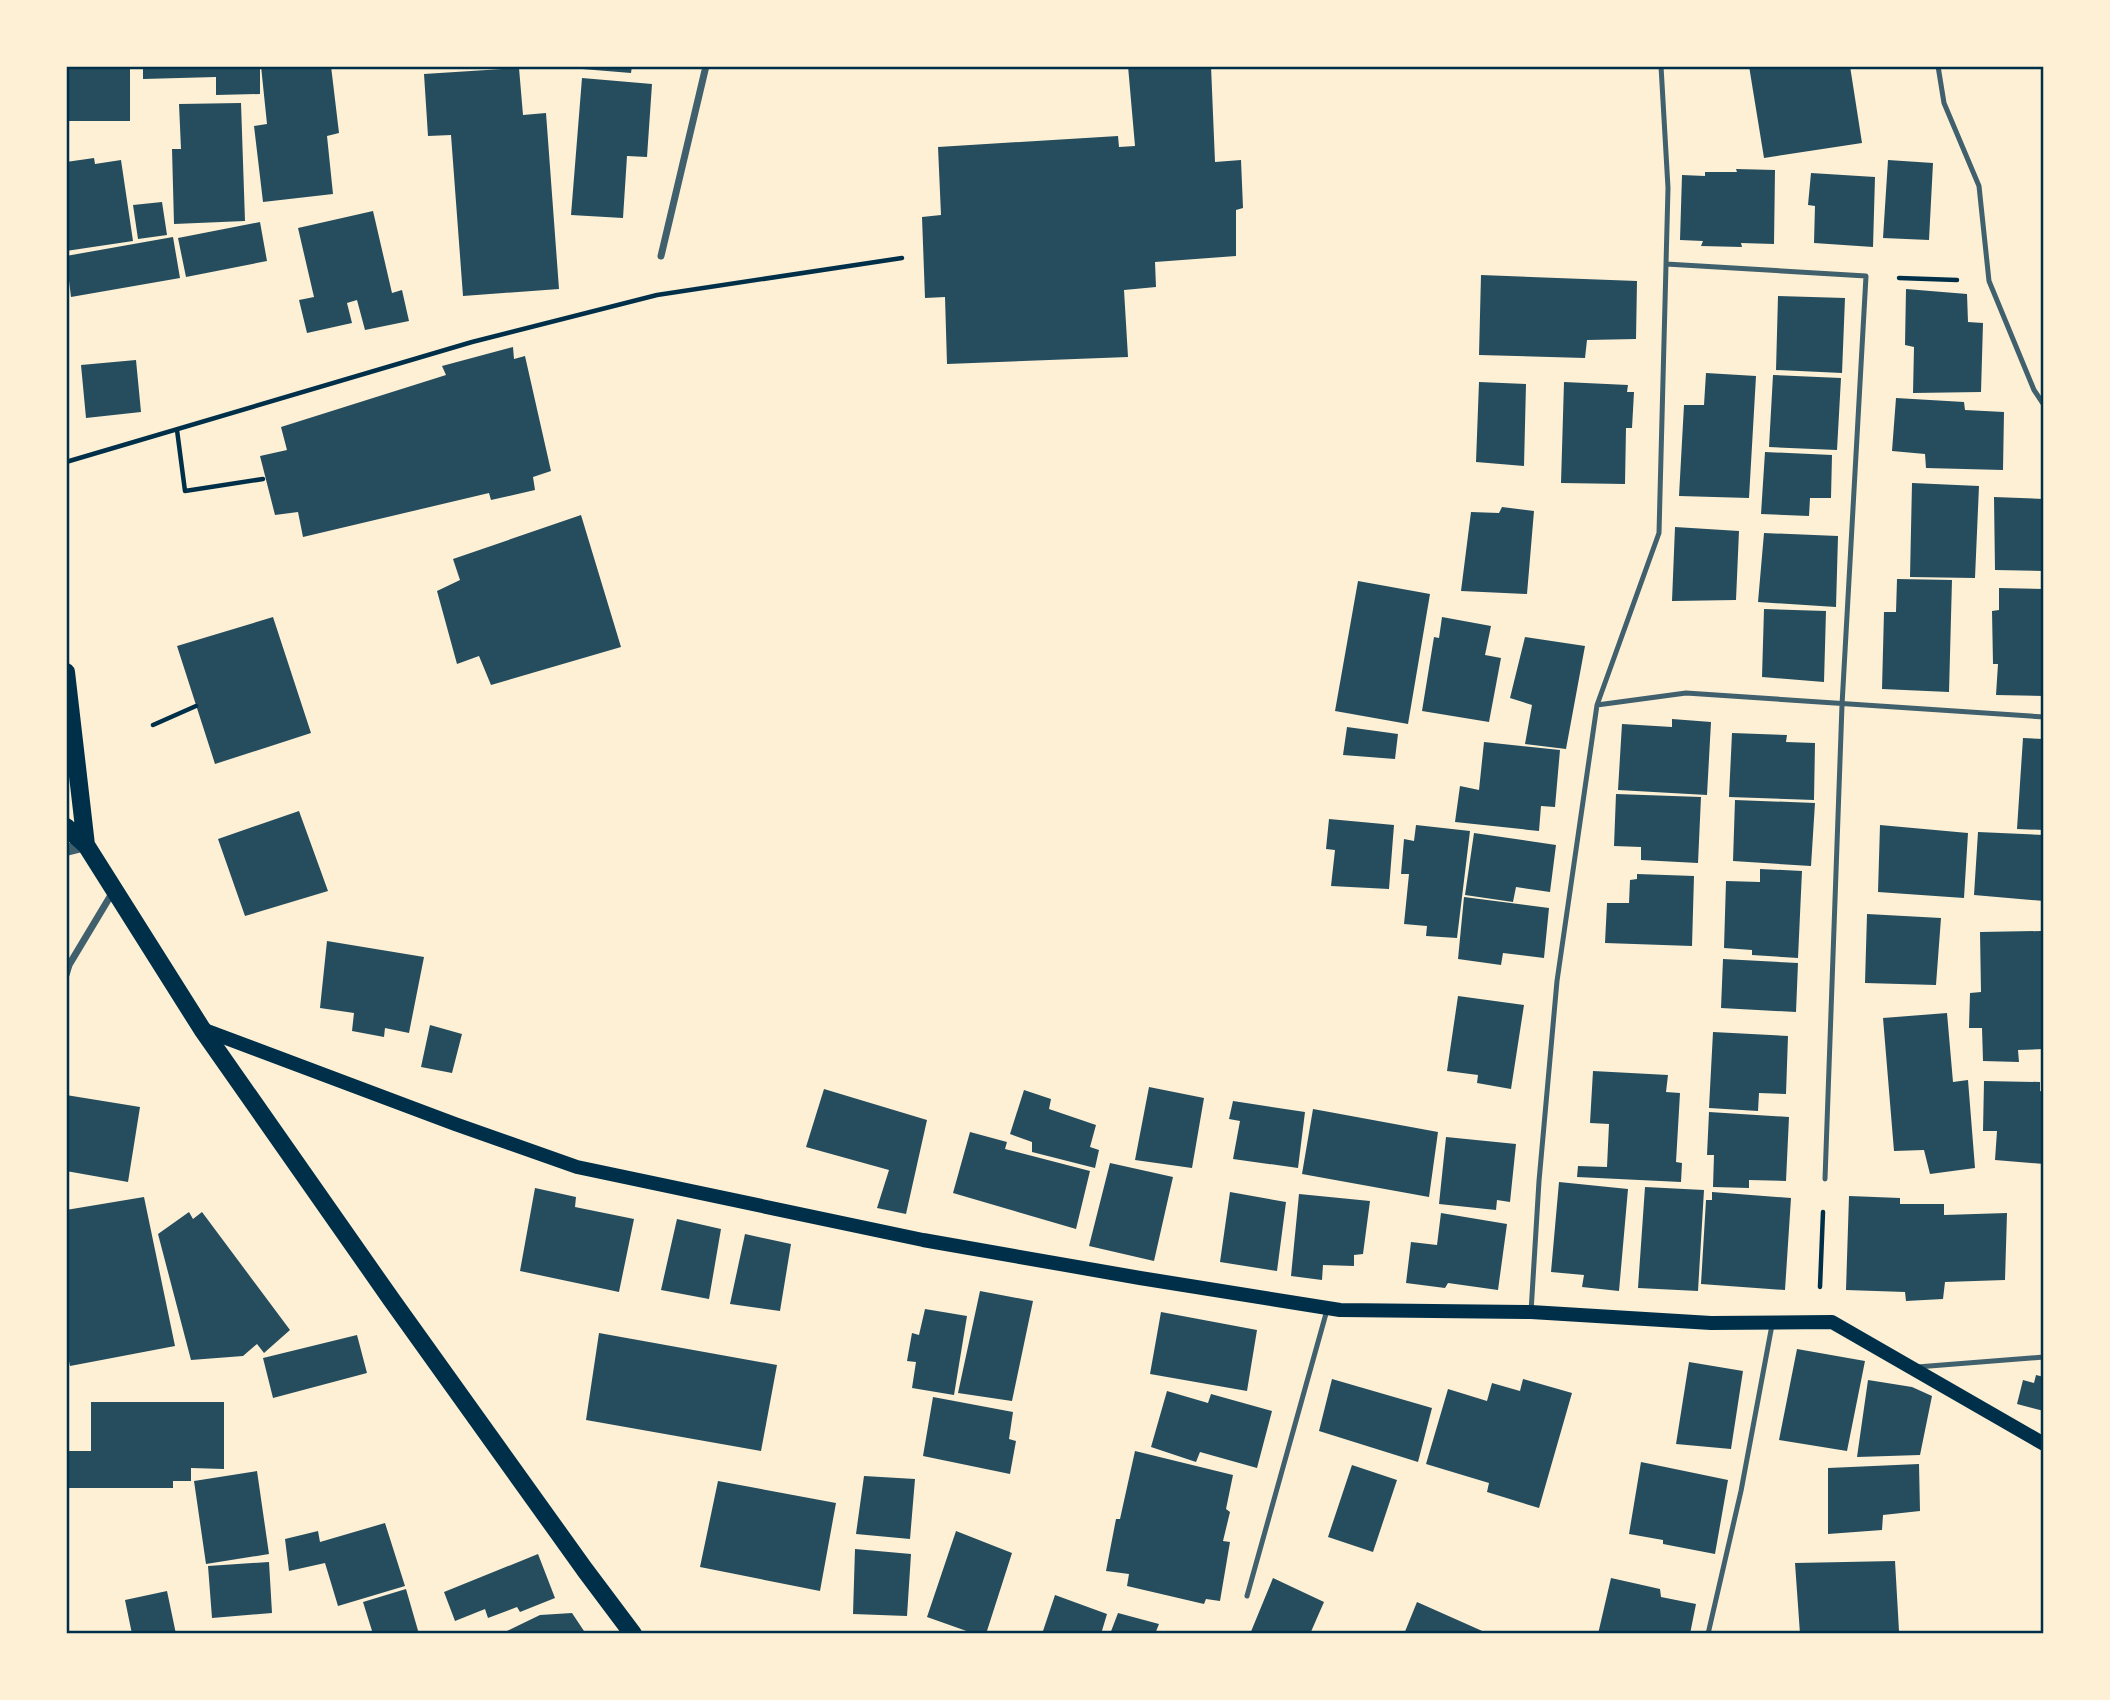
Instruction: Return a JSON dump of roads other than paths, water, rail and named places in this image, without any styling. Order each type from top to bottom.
[{"type":"main road","points":[[66,672],[86,845]]},
{"type":"main road","points":[[66,827],[86,845],[202,1028],[391,1299],[633,1633]]},
{"type":"main road","points":[[202,1028],[577,1167],[923,1240],[1340,1310],[1531,1312],[1711,1323],[1832,1322],[2043,1444]]},
{"type":"street","points":[[661,256],[706,66]]},
{"type":"street","points":[[66,850],[86,845]]},
{"type":"street","points":[[66,975],[69,965],[114,890]]},
{"type":"lane","points":[[1531,1312],[1539,1181],[1557,981],[1597,705],[1658,533],[1668,188],[1661,66]]},
{"type":"lane","points":[[1938,66],[1944,103],[1979,186],[1989,281],[2034,390],[2043,405]]},
{"type":"lane","points":[[1666,264],[1866,276],[1842,705],[1825,1179]]},
{"type":"lane","points":[[1597,705],[1686,694],[2043,717]]},
{"type":"lane","points":[[1247,1596],[1327,1307]]},
{"type":"lane","points":[[1708,1633],[1741,1491],[1772,1322]]},
{"type":"lane","points":[[1910,1367],[2043,1357]]}]
